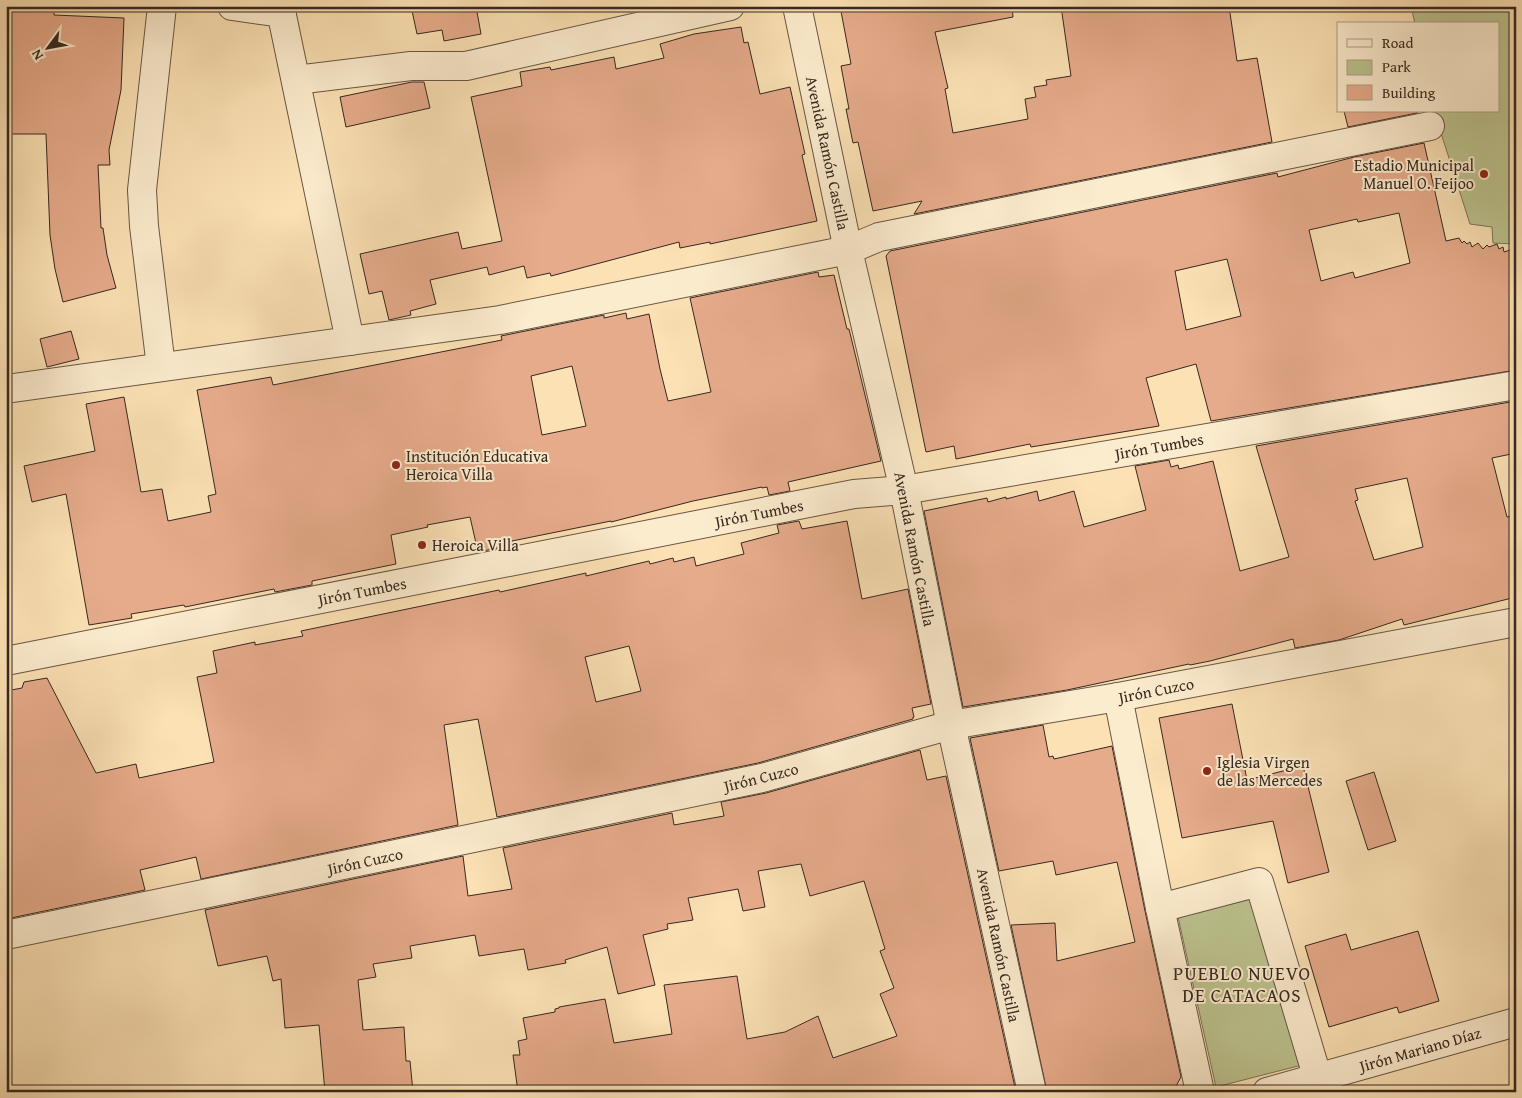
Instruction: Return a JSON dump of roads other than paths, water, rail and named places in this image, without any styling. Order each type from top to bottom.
[{"type":"street","points":[[161,368],[144,226],[142,190],[162,6]]},
{"type":"street","points":[[232,6],[281,10],[350,341]]},
{"type":"street","points":[[296,80],[411,66],[466,66],[730,6]]},
{"type":"street","name":"Avenida Ramón Castilla","points":[[797,6],[848,250],[904,490],[951,725],[1032,1092]]},
{"type":"street","points":[[6,389],[500,320],[848,250],[880,237],[1430,126]]},
{"type":"street","name":"Jirón Tumbes","points":[[6,661],[854,494],[904,490],[1516,385]]},
{"type":"street","name":"Jirón Cuzco","points":[[6,935],[762,778],[951,725],[1118,697],[1516,622]]},
{"type":"street","points":[[1118,697],[1160,908],[1200,1092]]},
{"type":"street","points":[[1160,908],[1259,882],[1318,1079]]},
{"type":"street","name":"Jirón Mariano Díaz","points":[[1267,1092],[1516,1022]]},
{"type":"place","name":"Estadio Municipal Manuel O. Feijoo","points":[[1484,174]]},
{"type":"place","name":"Institución Educativa Heroica Villa","points":[[396,465]]},
{"type":"place","name":"Heroica Villa","points":[[422,545]]},
{"type":"place","name":"Iglesia Virgen de las Mercedes","points":[[1207,771]]},
{"type":"district","name":"PUEBLO NUEVO DE CATACAOS","points":[[1242,984]]}]
